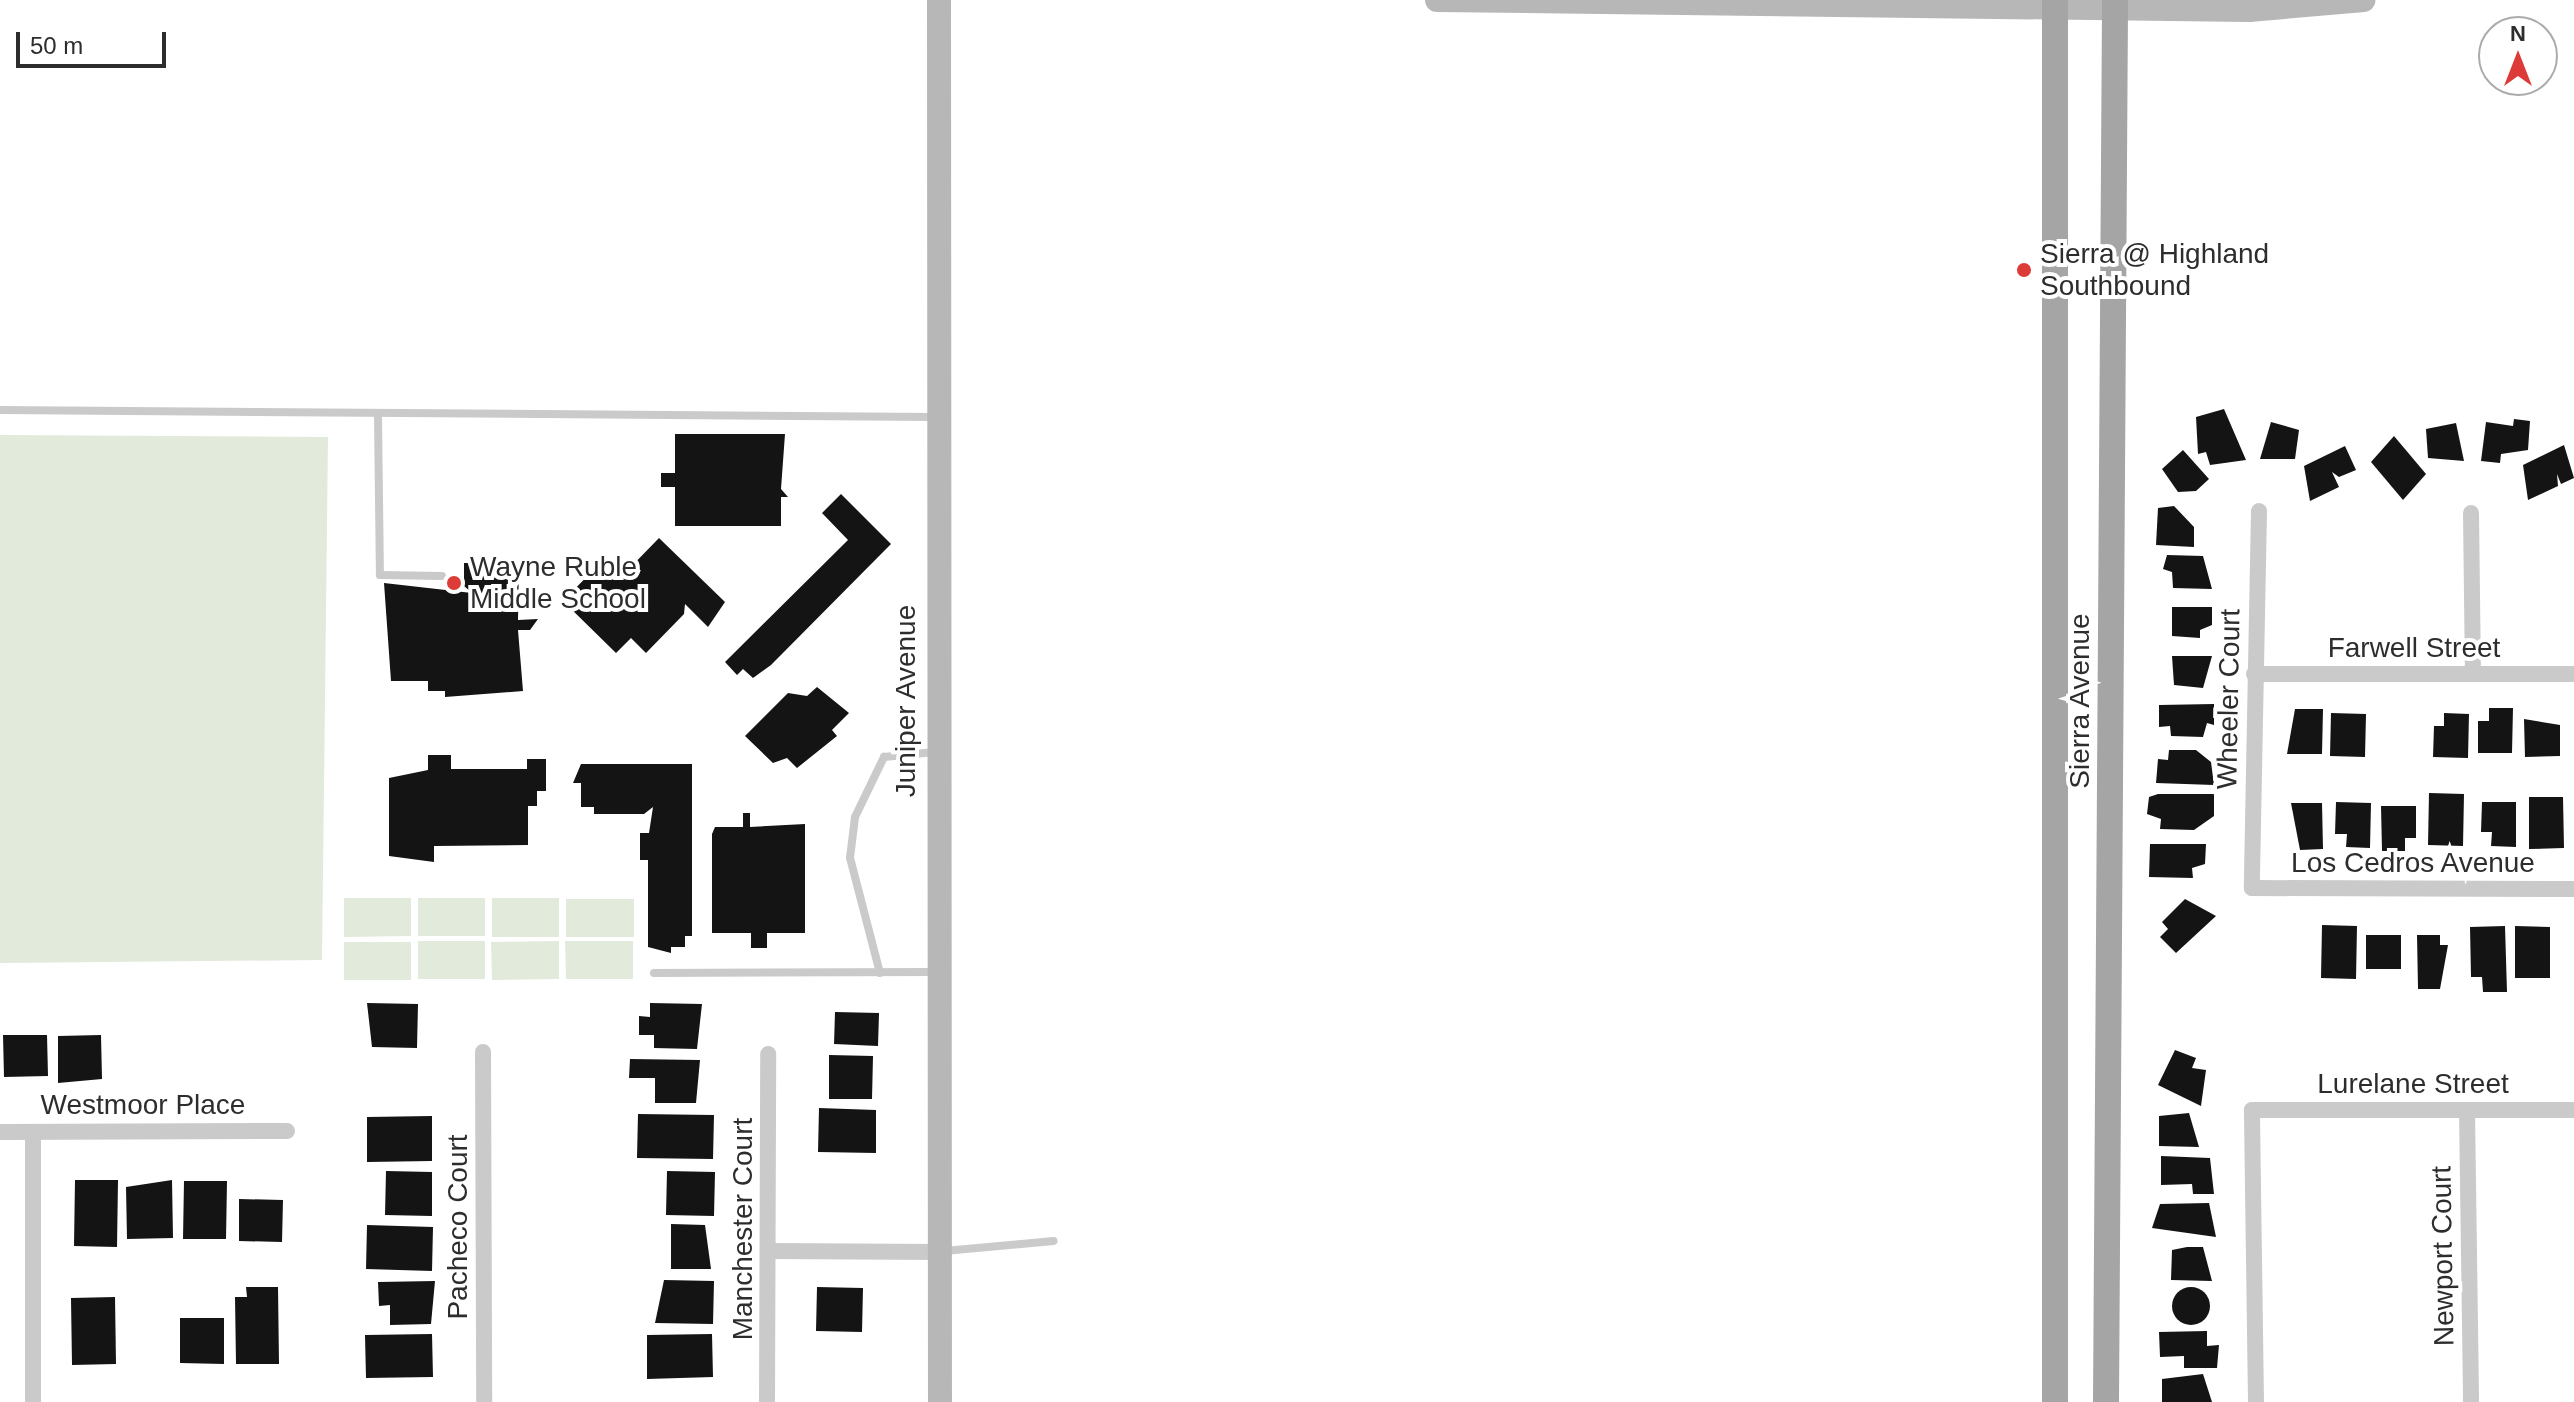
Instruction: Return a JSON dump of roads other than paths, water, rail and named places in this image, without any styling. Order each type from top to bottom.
[{"type":"main road","name":"Sierra Avenue","points":[[2055,3],[2055,1402]]},
{"type":"main road","name":"Sierra Avenue","points":[[2106,1402],[2115,4]]},
{"type":"street","name":"Juniper Avenue","points":[[939,0],[935,972],[940,1402]]},
{"type":"street","points":[[1437,0],[2055,3],[2249,10],[2364,0]]},
{"type":"street","name":"Wheeler Court","points":[[2252,888],[2259,511]]},
{"type":"street","points":[[2471,513],[2473,674]]},
{"type":"street","name":"Farwell Street","points":[[2254,674],[2574,674]]},
{"type":"street","name":"Los Cedros Avenue","points":[[2252,888],[2574,889]]},
{"type":"street","name":"Pacheco Court","points":[[483,1052],[484,1402]]},
{"type":"street","name":"Manchester Court","points":[[767,1402],[768,1054]]},
{"type":"street","name":"Lurelane Street","points":[[2256,1402],[2252,1110],[2574,1110]]},
{"type":"street","name":"Newport Court","points":[[2467,1110],[2471,1402]]},
{"type":"street","name":"Westmoor Place","points":[[0,1132],[287,1131]]},
{"type":"street","points":[[33,1132],[33,1402]]},
{"type":"street","points":[[769,1251],[939,1252]]},
{"type":"lane","points":[[0,410],[378,417],[935,417]]},
{"type":"lane","points":[[378,417],[380,575],[442,576]]},
{"type":"lane","points":[[880,973],[850,858],[855,817],[884,757],[936,751]]},
{"type":"lane","points":[[654,973],[935,972]]},
{"type":"lane","points":[[939,1252],[1054,1241]]},
{"type":"place","name":"Sierra @ Highland Southbound","points":[[2024,270]]},
{"type":"place","name":"Wayne Ruble Middle School","points":[[454,583]]}]
